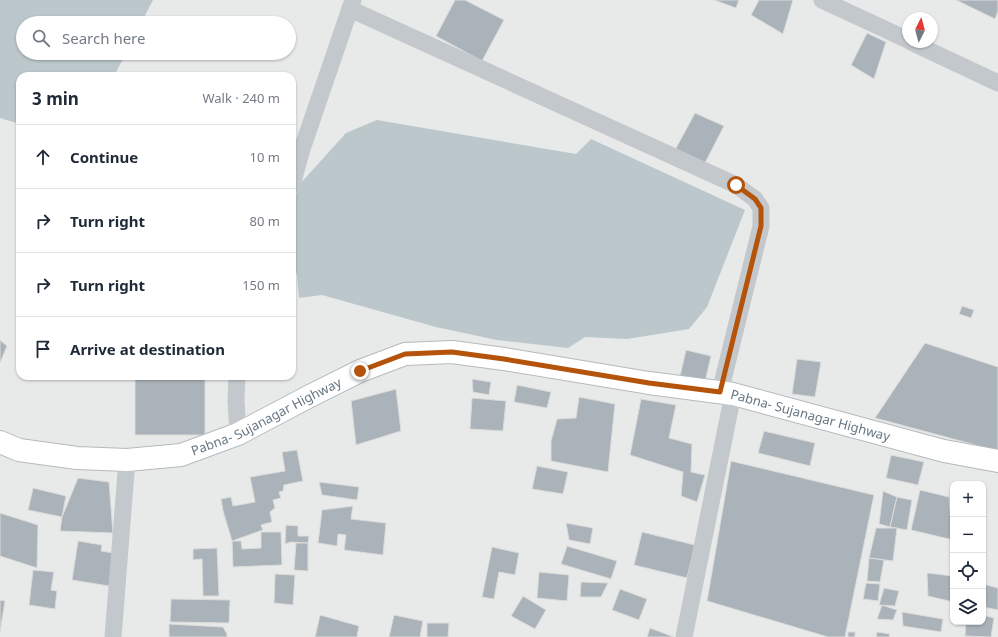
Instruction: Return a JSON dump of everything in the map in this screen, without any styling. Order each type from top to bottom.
[{"type":"main road","name":"Pabna- Sujanagar Highway","points":[[0,442],[19,450],[77,458],[128,460],[182,454],[238,434],[360,371],[405,354],[452,352],[649,383],[726,393],[944,451],[998,461]]},
{"type":"street","points":[[822,0],[902,37]]},
{"type":"street","points":[[296,171],[352,4],[736,185],[755,199],[761,208],[761,226],[726,393],[684,637]]},
{"type":"street","points":[[925,48],[998,83]]},
{"type":"street","points":[[237,380],[236,400],[238,434]]},
{"type":"street","points":[[113,637],[128,460]]},
{"type":"shaded area","points":[[0,0],[998,0],[998,637],[0,637]]},
{"type":"shaded area","points":[[0,0],[153,0],[145,16],[16,16],[16,60],[122,60],[116,72],[16,72],[16,123],[0,118]]},
{"type":"shaded area","points":[[377,120],[576,154],[591,139],[745,210],[707,307],[689,329],[627,339],[585,337],[568,348],[497,340],[436,327],[322,295],[299,298],[296,272],[296,194],[299,185],[346,133]]},
{"type":"building","points":[[455,0],[465,0],[504,20],[482,61],[436,36]]},
{"type":"building","points":[[714,0],[739,0],[736,8]]},
{"type":"building","points":[[759,0],[793,0],[783,34],[751,15]]},
{"type":"building","points":[[956,0],[998,0],[998,11],[995,19]]},
{"type":"building","points":[[867,33],[886,42],[874,79],[851,65]]},
{"type":"building","points":[[695,113],[724,126],[705,163],[675,150]]},
{"type":"building","points":[[962,306],[974,310],[971,318],[959,314]]},
{"type":"building","points":[[0,340],[7,346],[0,363]]},
{"type":"building","points":[[925,343],[998,367],[998,451],[875,418]]},
{"type":"building","points":[[686,350],[711,356],[705,382],[680,376]]},
{"type":"building","points":[[797,359],[821,362],[815,397],[792,394]]},
{"type":"building","points":[[472,379],[491,382],[489,395],[473,392]]},
{"type":"building","points":[[135,380],[205,380],[205,435],[135,435]]},
{"type":"building","points":[[517,385],[551,392],[547,408],[514,402]]},
{"type":"building","points":[[396,389],[401,431],[356,445],[351,401]]},
{"type":"building","points":[[579,397],[615,404],[608,472],[551,461],[551,441],[557,419],[576,418]]},
{"type":"building","points":[[472,398],[506,401],[503,431],[470,429]]},
{"type":"building","points":[[641,399],[676,405],[669,438],[692,444],[691,472],[705,475],[697,502],[681,496],[683,472],[630,455]]},
{"type":"building","points":[[764,431],[815,443],[810,466],[758,453]]},
{"type":"building","points":[[297,450],[303,481],[284,485],[283,491],[279,492],[281,498],[273,500],[275,508],[270,512],[272,522],[261,525],[263,530],[232,541],[221,499],[231,497],[233,506],[255,502],[250,477],[285,471],[282,452]]},
{"type":"building","points":[[891,455],[924,462],[918,485],[886,478]]},
{"type":"building","points":[[731,461],[874,495],[845,637],[828,637],[707,601]]},
{"type":"building","points":[[537,466],[568,472],[563,494],[532,489]]},
{"type":"building","points":[[78,478],[109,482],[113,533],[60,531],[62,517]]},
{"type":"building","points":[[319,482],[359,487],[357,500],[322,495]]},
{"type":"building","points":[[33,488],[66,496],[62,517],[28,510]]},
{"type":"building","points":[[920,490],[949,497],[950,539],[911,530]]},
{"type":"building","points":[[883,491],[897,497],[890,527],[879,524]]},
{"type":"building","points":[[897,497],[912,500],[907,530],[890,527]]},
{"type":"building","points":[[353,506],[351,519],[386,523],[383,555],[344,550],[346,535],[338,534],[337,546],[318,543],[322,510]]},
{"type":"building","points":[[0,513],[38,525],[37,568],[0,556]]},
{"type":"building","points":[[566,523],[593,528],[590,544],[569,540]]},
{"type":"building","points":[[286,525],[298,526],[298,536],[309,536],[308,543],[291,542],[285,544]]},
{"type":"building","points":[[876,528],[897,528],[893,561],[869,558]]},
{"type":"building","points":[[261,532],[281,532],[282,565],[233,567],[232,541],[241,541],[242,549],[261,548]]},
{"type":"building","points":[[642,532],[695,545],[687,578],[634,565]]},
{"type":"building","points":[[78,541],[102,545],[101,551],[114,553],[109,586],[72,580]]},
{"type":"building","points":[[296,543],[308,543],[308,571],[294,570]]},
{"type":"building","points":[[567,546],[617,561],[611,579],[561,564]]},
{"type":"building","points":[[492,547],[519,553],[515,575],[499,572],[494,599],[482,597]]},
{"type":"building","points":[[217,548],[219,596],[203,596],[202,559],[193,560],[193,549]]},
{"type":"building","points":[[869,558],[884,560],[880,582],[867,581]]},
{"type":"building","points":[[33,570],[54,572],[51,590],[57,591],[55,609],[29,605]]},
{"type":"building","points":[[539,572],[569,575],[567,601],[537,598]]},
{"type":"building","points":[[927,573],[950,576],[950,601],[928,596]]},
{"type":"building","points":[[275,574],[295,575],[293,605],[274,603]]},
{"type":"building","points":[[581,582],[608,583],[601,597],[580,597]]},
{"type":"building","points":[[866,583],[880,584],[878,601],[863,599]]},
{"type":"building","points":[[986,585],[998,588],[998,610],[986,608]]},
{"type":"building","points":[[884,588],[899,591],[895,606],[879,605]]},
{"type":"building","points":[[620,589],[647,599],[639,620],[612,610]]},
{"type":"building","points":[[523,596],[546,610],[535,629],[511,616]]},
{"type":"building","points":[[171,599],[230,600],[229,623],[170,622]]},
{"type":"building","points":[[0,600],[5,601],[0,632]]},
{"type":"building","points":[[882,605],[897,610],[893,620],[877,619]]},
{"type":"building","points":[[902,612],[943,619],[941,632],[903,626]]},
{"type":"building","points":[[320,615],[359,626],[357,637],[315,637]]},
{"type":"building","points":[[394,615],[423,621],[420,637],[389,637]]},
{"type":"building","points":[[986,616],[994,618],[991,637],[965,636],[966,625],[986,625]]},
{"type":"building","points":[[427,623],[449,623],[448,637],[427,637]]},
{"type":"building","points":[[169,624],[223,627],[227,637],[169,637]]},
{"type":"building","points":[[650,628],[674,637],[647,637]]},
{"type":"building","points":[[848,632],[855,632],[855,637],[848,637]]},
{"type":"building","points":[[877,632],[890,634],[889,637],[876,637]]},
{"type":"route","points":[[360,371],[405,354],[452,352],[649,383],[720,392],[761,226],[761,208],[755,199],[736,185]]}]
